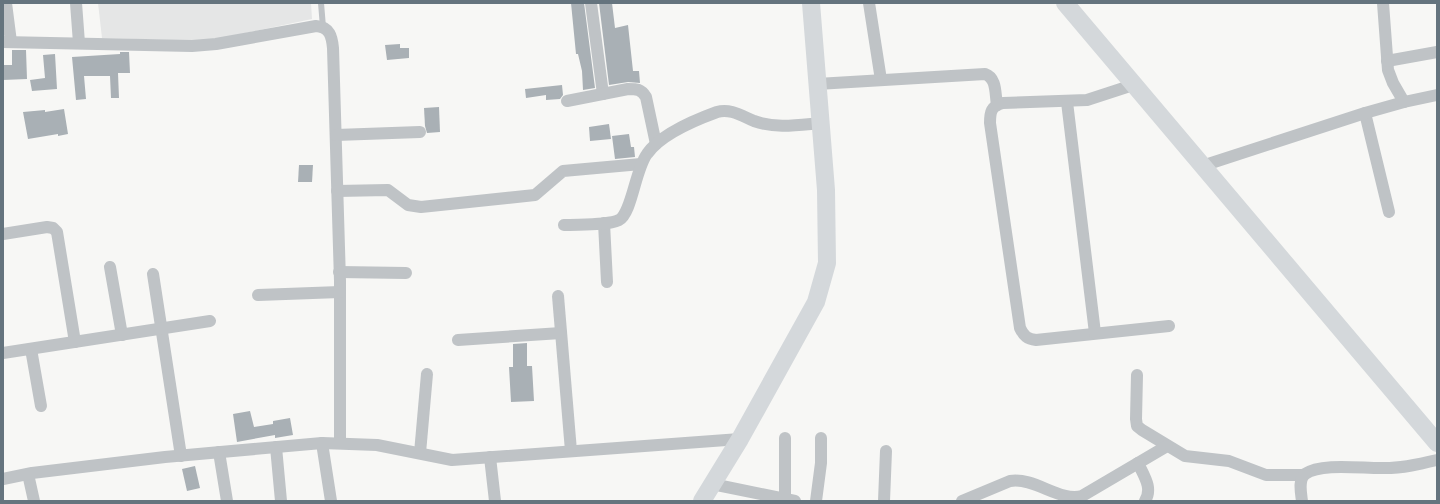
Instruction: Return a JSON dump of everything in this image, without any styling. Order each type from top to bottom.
[{"type":"main road","points":[[702,501],[740,439],[816,302],[827,263],[826,190],[811,3]]},
{"type":"main road","points":[[1065,3],[1202,166],[1435,437]]},
{"type":"street","points":[[6,3],[7,42],[192,46],[216,44],[322,27],[330,32],[332,39],[336,135],[340,292],[340,443]]},
{"type":"street","points":[[76,3],[79,43]]},
{"type":"street","points":[[591,3],[603,94]]},
{"type":"street","points":[[869,3],[881,80]]},
{"type":"street","points":[[1383,3],[1387,61],[1393,83],[1404,102]]},
{"type":"street","points":[[1387,61],[1437,52]]},
{"type":"street","points":[[818,84],[985,74],[993,79],[997,105]]},
{"type":"street","points":[[1133,84],[1096,98],[1067,102],[1020,102],[997,105],[990,112],[990,123],[1020,328],[1023,335],[1028,339],[1036,340],[1169,326]]},
{"type":"street","points":[[567,101],[628,89],[642,91],[646,97],[656,144]]},
{"type":"street","points":[[1202,166],[1365,113],[1404,102],[1437,95]]},
{"type":"street","points":[[1067,102],[1095,334]]},
{"type":"street","points":[[564,224],[604,223],[618,220],[625,216],[641,164],[656,144],[682,127],[710,115],[726,111],[772,126],[821,123]]},
{"type":"street","points":[[1365,113],[1389,212]]},
{"type":"street","points":[[336,135],[420,132]]},
{"type":"street","points":[[337,190],[388,190],[408,205],[421,207],[535,195],[563,171],[641,164]]},
{"type":"street","points":[[604,223],[608,282]]},
{"type":"street","points":[[3,234],[47,227],[53,228],[57,232],[75,342]]},
{"type":"street","points":[[110,267],[122,335]]},
{"type":"street","points":[[339,272],[406,273]]},
{"type":"street","points":[[153,274],[160,329],[181,456]]},
{"type":"street","points":[[258,295],[340,292]]},
{"type":"street","points":[[558,296],[571,451]]},
{"type":"street","points":[[3,353],[210,321]]},
{"type":"street","points":[[458,340],[561,333]]},
{"type":"street","points":[[31,349],[41,406]]},
{"type":"street","points":[[420,453],[427,374]]},
{"type":"street","points":[[1137,374],[1137,426],[1185,456],[1230,461],[1266,475],[1304,475],[1312,471],[1331,468],[1385,468],[1409,466],[1437,460]]},
{"type":"street","points":[[712,484],[790,500],[786,438]]},
{"type":"street","points":[[816,501],[821,463],[821,438]]},
{"type":"street","points":[[3,479],[28,474],[181,456],[322,443],[377,445],[452,460],[740,439]]},
{"type":"street","points":[[322,443],[331,501]]},
{"type":"street","points":[[962,501],[1010,481],[1016,480],[1024,481],[1075,498],[1082,496],[1167,446]]},
{"type":"street","points":[[276,447],[281,501]]},
{"type":"street","points":[[884,501],[886,451]]},
{"type":"street","points":[[219,452],[227,501]]},
{"type":"street","points":[[490,457],[495,501]]},
{"type":"street","points":[[1138,464],[1148,485],[1149,491],[1145,501]]},
{"type":"street","points":[[28,474],[34,501]]},
{"type":"street","points":[[1302,501],[1301,481],[1304,475]]},
{"type":"lane","points":[[321,3],[322,27]]},
{"type":"shaded area","points":[[98,3],[311,3],[312,19],[207,41],[102,38]]},
{"type":"building","points":[[571,3],[584,3],[595,88],[583,90],[582,71],[578,54],[576,54]]},
{"type":"building","points":[[599,3],[612,3],[615,28],[628,25],[633,71],[639,71],[640,83],[628,82],[609,85]]},
{"type":"building","points":[[400,44],[400,48],[409,48],[409,58],[387,60],[385,45]]},
{"type":"building","points":[[12,50],[26,50],[27,79],[3,80],[3,65],[12,65]]},
{"type":"building","points":[[120,52],[129,52],[130,73],[118,73],[119,98],[111,98],[110,76],[84,76],[86,99],[76,100],[72,57],[120,54]]},
{"type":"building","points":[[55,54],[57,89],[32,91],[30,80],[45,78],[43,55]]},
{"type":"building","points":[[562,85],[563,95],[560,99],[546,100],[546,95],[526,98],[525,89]]},
{"type":"building","points":[[439,107],[440,132],[427,133],[424,108]]},
{"type":"building","points":[[64,109],[68,134],[58,136],[58,134],[28,139],[23,112],[45,110],[45,112]]},
{"type":"building","points":[[609,124],[611,139],[590,141],[589,127]]},
{"type":"building","points":[[629,134],[631,147],[634,147],[635,157],[615,159],[612,136]]},
{"type":"building","points":[[299,165],[313,165],[312,182],[298,182]]},
{"type":"building","points":[[527,343],[527,366],[532,366],[534,401],[511,402],[509,367],[513,367],[513,344]]},
{"type":"building","points":[[250,411],[254,427],[273,424],[273,421],[290,418],[293,435],[275,438],[275,435],[237,442],[233,414]]},
{"type":"building","points":[[195,466],[200,488],[187,491],[182,469]]}]
